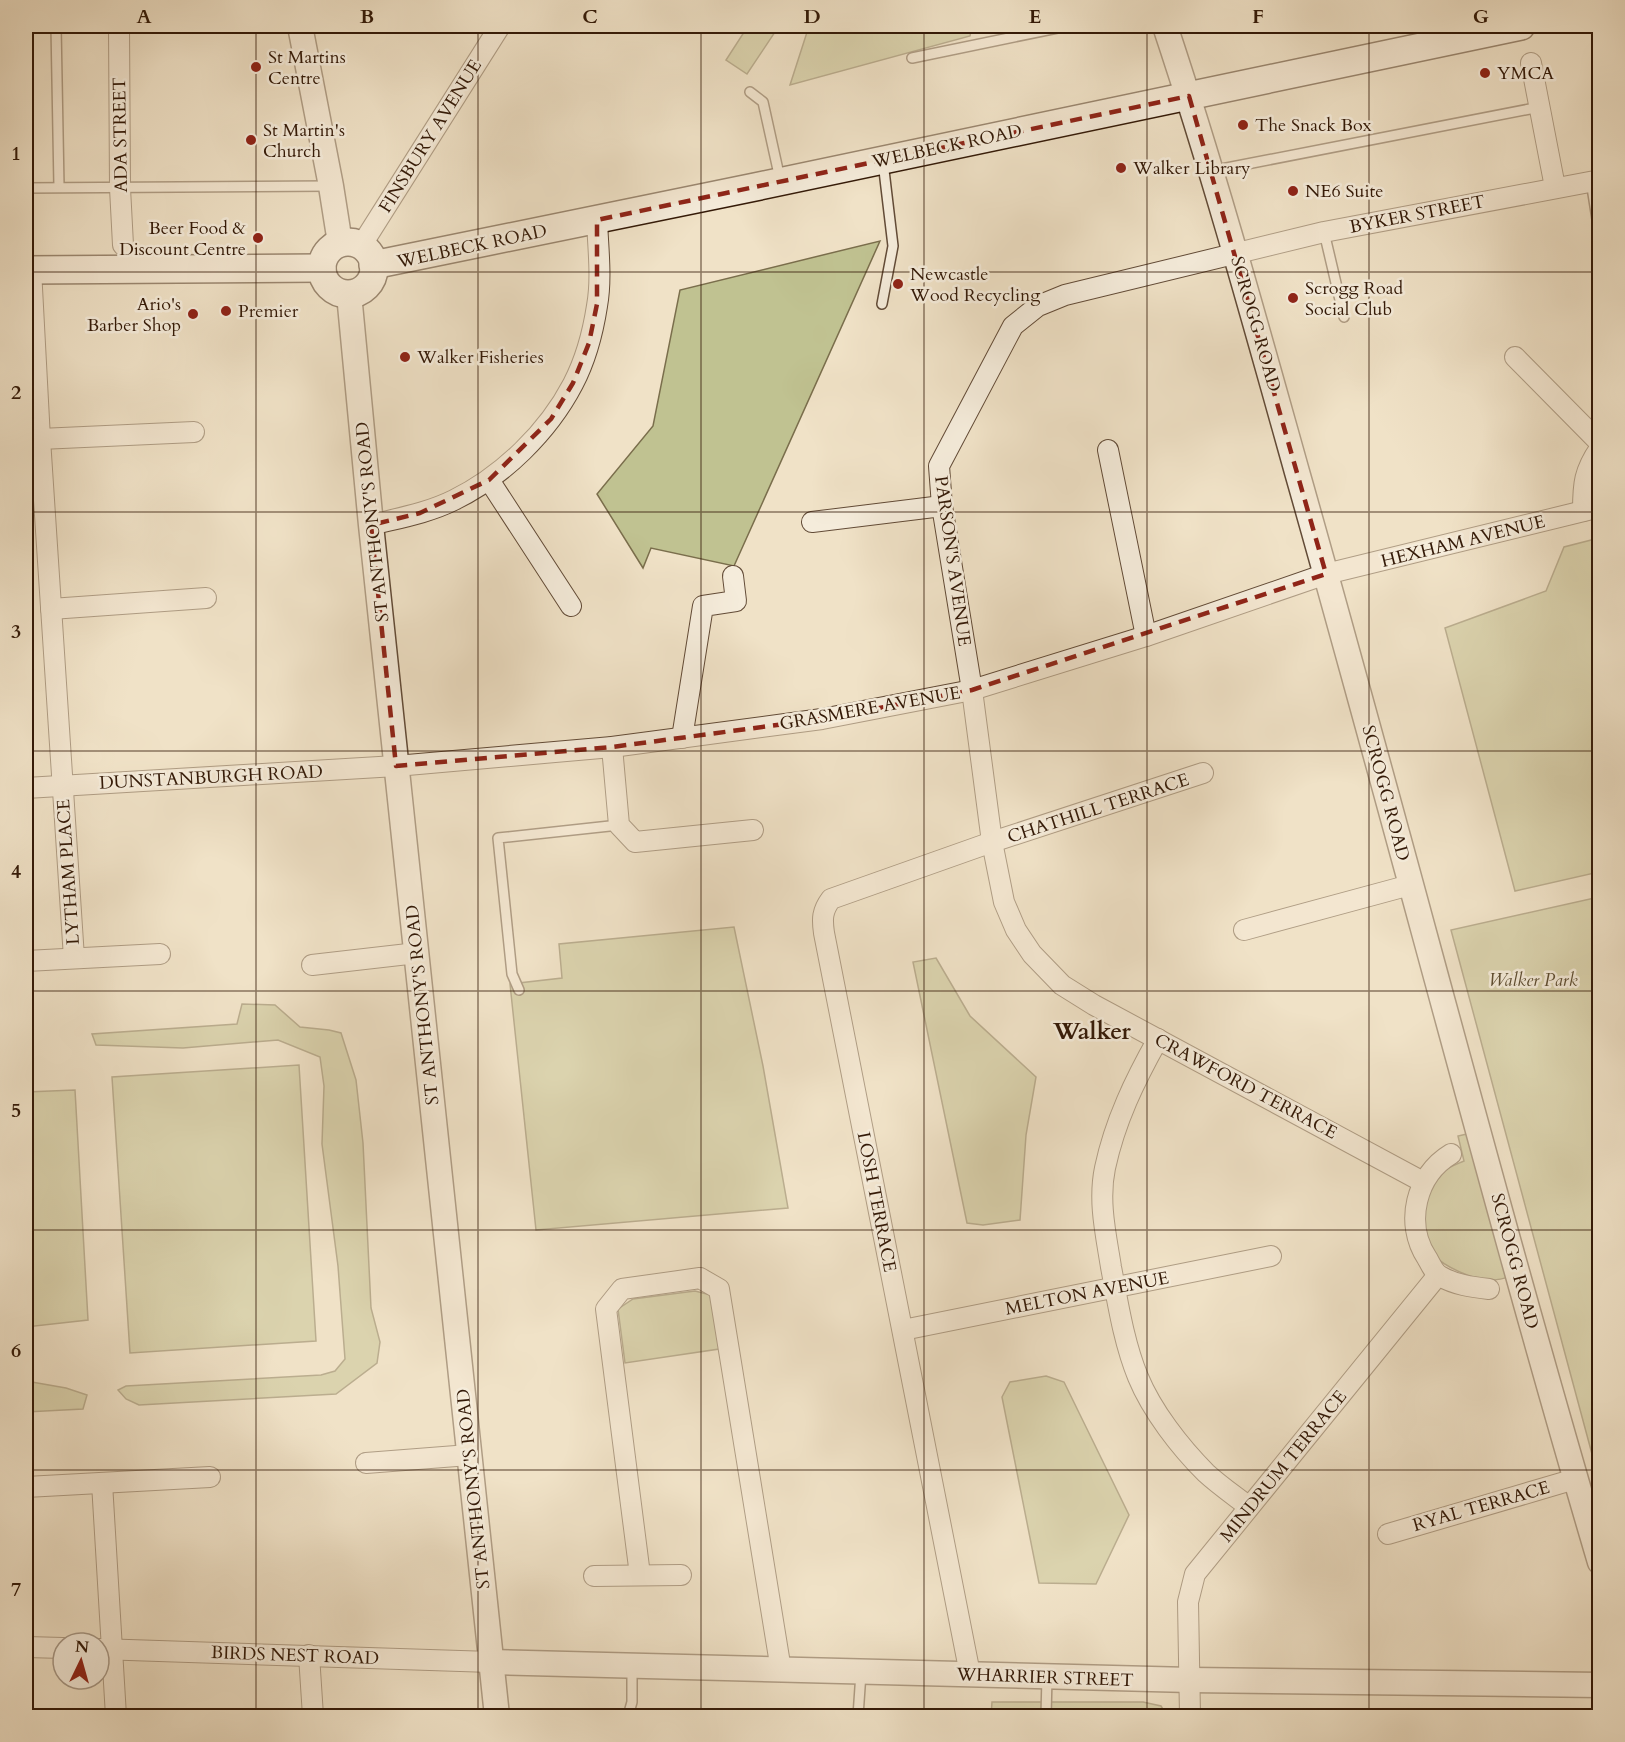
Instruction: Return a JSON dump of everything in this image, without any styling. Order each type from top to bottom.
[{"type":"main road","name":"WELBECK ROAD","points":[[358,251],[597,220],[1521,26]]},
{"type":"main road","points":[[329,250],[358,251],[373,273],[364,288],[349,294],[330,287],[322,268],[329,250]]},
{"type":"main road","points":[[28,270],[322,268]]},
{"type":"street","name":"ADA STREET","points":[[119,26],[120,188],[123,245]]},
{"type":"street","points":[[300,26],[331,186],[358,251]]},
{"type":"street","name":"FINSBURY AVENUE","points":[[358,251],[500,26]]},
{"type":"street","name":"SCROGG ROAD","points":[[1165,26],[1189,96],[1236,254],[1599,1562]]},
{"type":"street","points":[[1531,63],[1555,187]]},
{"type":"street","name":"BYKER STREET","points":[[1236,254],[1324,232],[1595,180]]},
{"type":"street","points":[[371,525],[420,513],[454,500],[489,480],[527,446],[551,419],[573,383],[589,343],[597,304],[599,261],[597,220]]},
{"type":"street","name":"PARSON'S AVENUE","points":[[972,690],[942,506],[939,466],[1013,326],[1038,306],[1065,295],[1236,254]]},
{"type":"street","name":"LYTHAM PLACE","points":[[28,270],[74,958]]},
{"type":"street","name":"ST ANTHONY'S ROAD","points":[[349,294],[396,766],[497,1716]]},
{"type":"street","points":[[1515,357],[1599,443]]},
{"type":"street","points":[[40,439],[194,432]]},
{"type":"street","points":[[1591,509],[1583,483],[1589,463],[1599,448]]},
{"type":"street","points":[[1108,450],[1146,636]]},
{"type":"street","points":[[489,480],[571,606]]},
{"type":"street","points":[[813,522],[942,506]]},
{"type":"street","name":"HEXHAM AVENUE","points":[[1326,574],[1591,509]]},
{"type":"street","name":"GRASMERE AVENUE","points":[[396,766],[612,747],[682,738],[822,718],[972,690],[1146,636],[1326,574]]},
{"type":"street","points":[[682,738],[703,606],[736,601],[733,576]]},
{"type":"street","points":[[51,609],[206,598]]},
{"type":"street","name":"CRAWFORD TERRACE","points":[[972,690],[992,842],[1004,902],[1016,930],[1032,954],[1062,985],[1094,1005],[1423,1182]]},
{"type":"street","points":[[612,747],[619,825],[635,842],[753,830]]},
{"type":"street","name":"DUNSTANBURGH ROAD","points":[[26,788],[396,766]]},
{"type":"street","name":"CHATHILL TERRACE","points":[[992,842],[1203,773]]},
{"type":"street","name":"LOSH TERRACE","points":[[970,1674],[824,933],[823,914],[824,908],[831,899],[992,842]]},
{"type":"street","points":[[1244,930],[1410,885]]},
{"type":"street","points":[[312,964],[417,953]]},
{"type":"street","name":"LYTHAM PLACE","points":[[26,961],[160,954]]},
{"type":"street","points":[[1158,1038],[1135,1080],[1120,1117],[1104,1170],[1102,1214],[1115,1288],[1124,1333],[1138,1378],[1166,1427],[1206,1473],[1249,1507]]},
{"type":"street","points":[[1438,1275],[1420,1248],[1413,1225],[1423,1182],[1438,1162],[1451,1154]]},
{"type":"street","name":"MELTON AVENUE","points":[[903,1330],[1271,1256]]},
{"type":"street","name":"SCROGG ROAD","points":[[1438,1275],[1466,1286],[1489,1289]]},
{"type":"street","name":"MINDRUM TERRACE","points":[[1190,1716],[1188,1602],[1196,1574],[1438,1275]]},
{"type":"street","points":[[640,1575],[606,1309],[622,1289],[699,1278],[719,1289],[781,1670]]},
{"type":"street","points":[[366,1463],[470,1455]]},
{"type":"street","points":[[26,1487],[210,1477]]},
{"type":"street","name":"RYAL TERRACE","points":[[1388,1534],[1575,1479]]},
{"type":"street","points":[[102,1483],[105,1631]]},
{"type":"street","points":[[594,1576],[681,1575]]},
{"type":"street","points":[[26,1647],[51,1648]]},
{"type":"street","name":"BIRDS NEST ROAD","points":[[111,1649],[492,1662]]},
{"type":"street","points":[[309,1655],[313,1716]]},
{"type":"street","name":"WHARRIER STREET","points":[[492,1662],[1190,1680],[1599,1685]]},
{"type":"street","points":[[111,1686],[116,1716]]},
{"type":"lane","points":[[56,26],[59,187]]},
{"type":"lane","points":[[912,58],[1067,26]]},
{"type":"lane","points":[[750,92],[763,102],[780,182]]},
{"type":"lane","points":[[1211,171],[1540,107]]},
{"type":"lane","points":[[882,160],[892,246],[882,304]]},
{"type":"lane","points":[[1595,180],[1599,238]]},
{"type":"lane","points":[[26,188],[331,186]]},
{"type":"lane","points":[[1324,232],[1344,317]]},
{"type":"lane","points":[[519,990],[512,974],[498,838],[619,825]]},
{"type":"lane","points":[[628,1716],[632,1702],[632,1667]]},
{"type":"lane","points":[[858,1716],[861,1672]]},
{"type":"lane","points":[[1046,1716],[1047,1677]]},
{"type":"highlighted area","points":[[1189,96],[1326,574],[972,690],[822,719],[612,747],[396,766],[371,525],[420,513],[489,480],[551,419],[573,383],[589,343],[597,304],[597,220]]},
{"type":"green space","points":[[748,26],[779,26],[747,74],[726,60]]},
{"type":"green space","points":[[809,26],[972,26],[970,36],[790,85]]},
{"type":"green space","points":[[880,241],[734,566],[651,548],[643,568],[597,494],[653,426],[680,290]]},
{"type":"green space","points":[[1599,538],[1599,872],[1515,891],[1445,628],[1546,591],[1564,547]]},
{"type":"green space","name":"Walker Park","points":[[1600,897],[1599,1480],[1451,930]]},
{"type":"green space","points":[[734,927],[763,1066],[788,1208],[536,1230],[510,984],[562,978],[559,944]]},
{"type":"green space","points":[[936,958],[970,1016],[1036,1077],[1026,1135],[1020,1220],[983,1225],[967,1223],[913,962]]},
{"type":"green space","points":[[242,1004],[275,1005],[300,1027],[341,1033],[356,1080],[363,1143],[371,1308],[380,1342],[377,1363],[336,1394],[139,1405],[126,1399],[118,1390],[126,1386],[321,1375],[335,1371],[345,1359],[338,1266],[322,1144],[324,1086],[320,1057],[278,1040],[183,1048],[96,1045],[92,1034],[237,1024]]},
{"type":"green space","points":[[299,1065],[316,1341],[130,1353],[112,1077]]},
{"type":"green space","points":[[75,1090],[88,1320],[26,1327],[26,1092]]},
{"type":"green space","points":[[1467,1134],[1510,1277],[1488,1280],[1459,1272],[1434,1255],[1426,1239],[1424,1218],[1429,1188],[1439,1174],[1464,1161],[1458,1136]]},
{"type":"green space","points":[[695,1291],[711,1295],[719,1349],[625,1363],[618,1309],[633,1299]]},
{"type":"green space","points":[[1046,1376],[1064,1382],[1129,1515],[1096,1584],[1039,1583],[1002,1397],[1010,1382]]},
{"type":"green space","points":[[26,1381],[66,1388],[87,1395],[83,1409],[26,1412]]},
{"type":"green space","points":[[992,1702],[1143,1702],[1161,1706],[1167,1716],[991,1716]]},
{"type":"green space","points":[[1531,1710],[1586,1710],[1594,1716],[1530,1716]]},
{"type":"place","name":"St Martins Centre","points":[[256,67]]},
{"type":"place","name":"YMCA","points":[[1485,73]]},
{"type":"place","name":"The Snack Box","points":[[1243,125]]},
{"type":"place","name":"St Martin's Church","points":[[251,140]]},
{"type":"place","name":"Walker Library","points":[[1121,168]]},
{"type":"place","name":"NE6 Suite","points":[[1293,191]]},
{"type":"place","name":"Beer Food & Discount Centre","points":[[258,238]]},
{"type":"place","name":"Newcastle Wood Recycling","points":[[898,284]]},
{"type":"place","name":"Scrogg Road Social Club","points":[[1293,298]]},
{"type":"place","name":"Premier","points":[[226,311]]},
{"type":"place","name":"Ario's Barber Shop","points":[[193,314]]},
{"type":"place","name":"Walker Fisheries","points":[[405,357]]},
{"type":"district","name":"Walker","points":[[1092,1031]]}]
